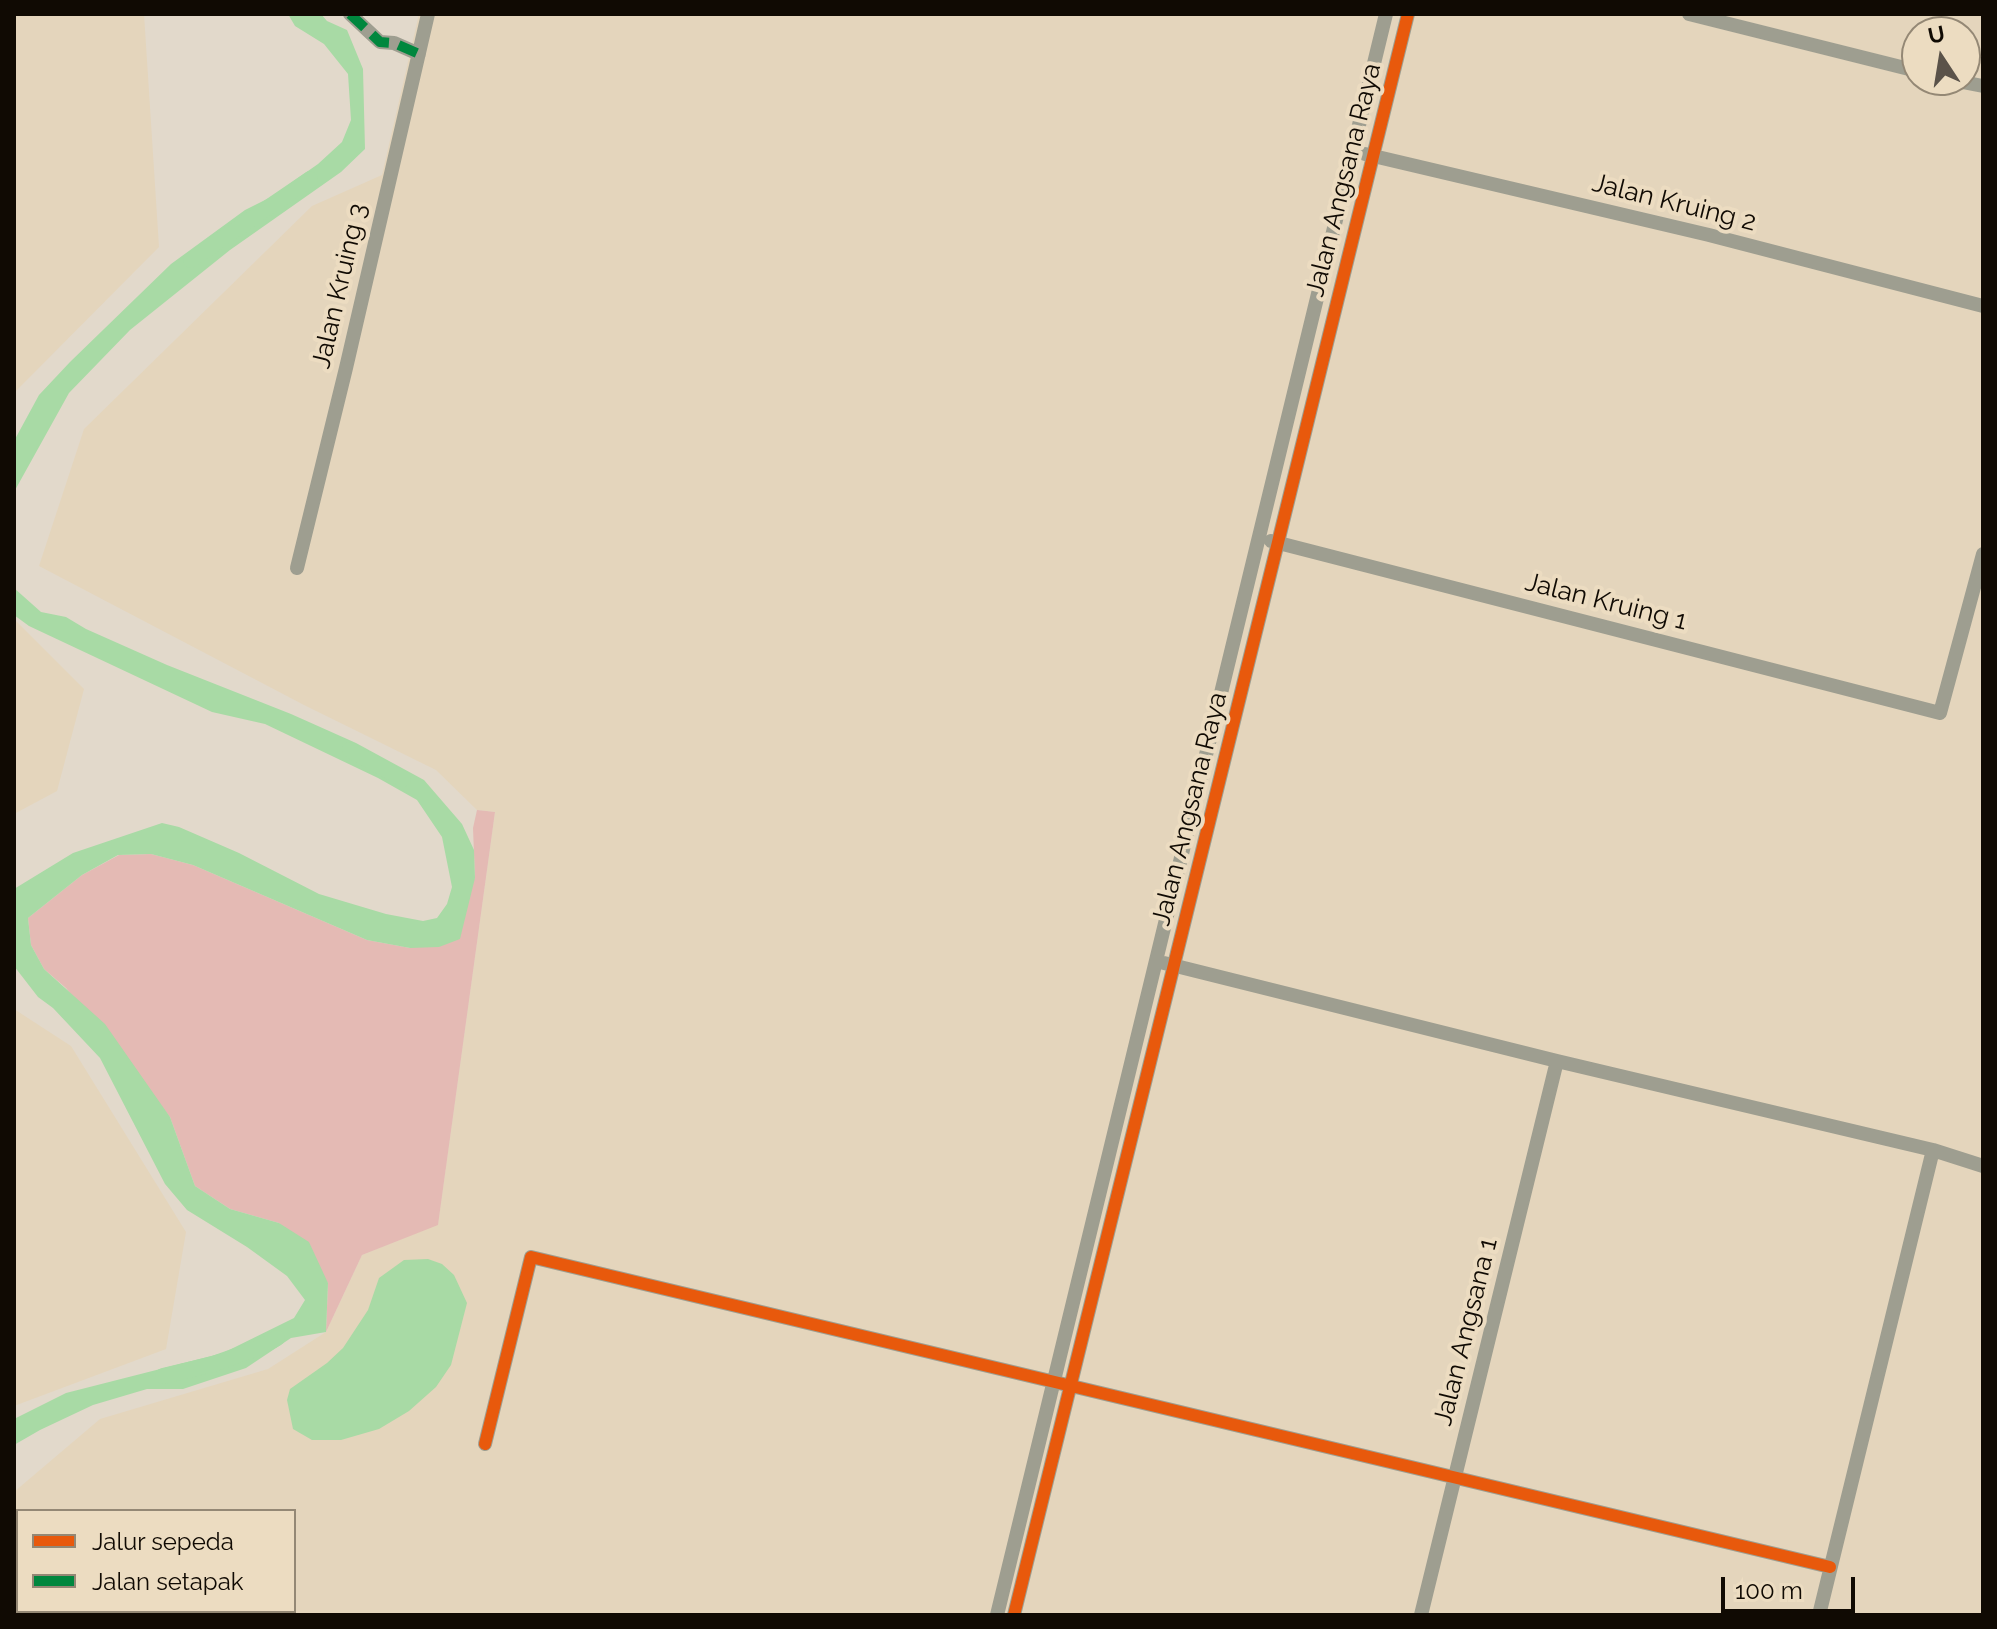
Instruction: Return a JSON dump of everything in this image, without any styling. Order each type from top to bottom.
[{"type":"street","points":[[350,14],[380,42],[394,43],[419,54]]},
{"type":"street","name":"Jalan Kruing 3","points":[[297,568],[428,14]]},
{"type":"street","name":"Jalan Angsana Raya","points":[[997,1615],[1386,14]]},
{"type":"street","name":"Jalan Angsana Raya","points":[[1014,1615],[1408,14]]},
{"type":"street","points":[[1689,14],[1901,67]]},
{"type":"street","name":"Jalan Kruing 2","points":[[1353,151],[1709,235],[1983,306]]},
{"type":"street","name":"Jalan Kruing 1","points":[[1259,538],[1940,713],[1983,554]]},
{"type":"street","points":[[1157,961],[1557,1061],[1933,1150],[1983,1166]]},
{"type":"street","name":"Jalan Angsana 1","points":[[1421,1615],[1557,1061]]},
{"type":"street","points":[[1819,1615],[1933,1150]]},
{"type":"street","points":[[485,1444],[531,1257],[1830,1567]]},
{"type":"shaded area","points":[[14,14],[144,14],[159,247],[14,393]]},
{"type":"shaded area","points":[[288,14],[321,14],[327,21],[347,30],[363,69],[365,149],[341,172],[230,250],[130,330],[69,393],[14,492],[14,441],[39,395],[171,264],[245,210],[271,197],[318,164],[342,142],[351,120],[348,74],[324,44],[295,26]]},
{"type":"shaded area","points":[[419,14],[1983,14],[1983,1615],[21,1615],[19,1613],[296,1613],[296,1509],[16,1509],[16,1610],[14,1492],[100,1419],[268,1369],[326,1332],[362,1255],[438,1224],[495,812],[477,810],[436,770],[304,705],[39,566],[84,429],[312,206],[382,175]]},
{"type":"shaded area","points":[[14,588],[41,612],[66,617],[167,665],[291,714],[356,743],[424,780],[462,824],[474,850],[475,878],[460,939],[439,947],[410,948],[367,940],[193,865],[151,854],[118,855],[82,875],[28,918],[31,945],[44,969],[105,1024],[170,1117],[195,1186],[230,1209],[279,1223],[309,1242],[328,1283],[326,1332],[291,1338],[246,1368],[183,1389],[147,1389],[93,1405],[14,1445],[14,1419],[66,1393],[223,1353],[294,1318],[305,1300],[287,1276],[187,1210],[165,1184],[100,1058],[53,1008],[38,997],[14,966],[14,889],[73,853],[162,823],[179,827],[239,853],[319,894],[386,914],[423,921],[437,918],[447,904],[452,887],[442,837],[417,800],[265,724],[212,712],[29,626],[14,615]]},
{"type":"shaded area","points":[[14,619],[84,689],[57,791],[14,814]]},
{"type":"shaded area","points":[[477,810],[495,812],[438,1225],[362,1255],[326,1332],[328,1283],[279,1223],[230,1209],[195,1186],[170,1117],[66,988],[44,969],[31,945],[28,918],[82,875],[119,855],[151,854],[193,865],[367,940],[410,948],[475,878],[473,828]]},
{"type":"shaded area","points":[[14,1009],[71,1046],[186,1232],[166,1349],[14,1406]]},
{"type":"shaded area","points":[[428,1259],[442,1264],[454,1275],[467,1303],[451,1365],[436,1387],[409,1411],[379,1429],[341,1440],[312,1440],[293,1429],[287,1400],[290,1389],[343,1348],[368,1310],[379,1278],[404,1260]]},
{"type":"waterway","points":[[191,260],[310,179]]},
{"type":"waterway","points":[[350,750],[403,779]]},
{"type":"waterway","points":[[163,1376],[213,1364],[277,1338]]},
{"type":"marked path","points":[[350,14],[380,42],[394,43],[419,54]]},
{"type":"cycle path","points":[[1014,1615],[1408,14]]},
{"type":"cycle path","points":[[485,1444],[531,1257],[1830,1567]]}]
